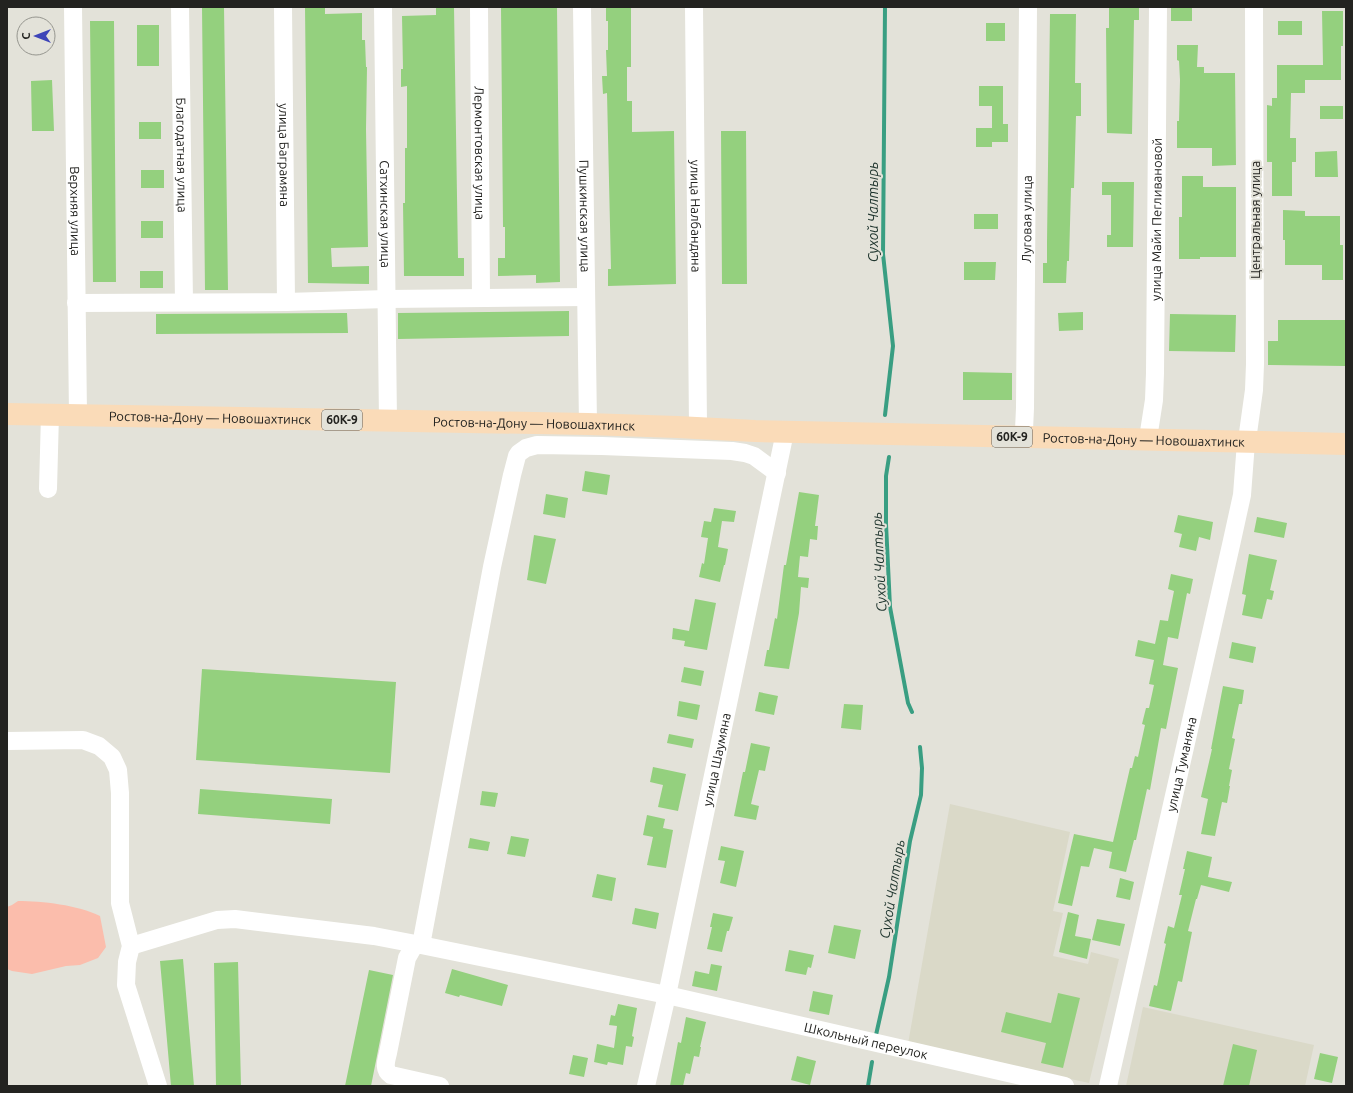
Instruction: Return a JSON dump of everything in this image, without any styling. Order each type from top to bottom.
[{"type":"main road","name":"Ростов-на-Дону — Новошахтинск","points":[[7,414],[688,426],[755,425],[1149,432],[1346,444]]},
{"type":"main road","name":"Ростов-на-Дону — Новошахтинск","points":[[688,426],[785,432],[1247,438],[1346,434]]},
{"type":"street","name":"Верхняя улица","points":[[73,7],[78,415]]},
{"type":"street","name":"Благодатная улица","points":[[180,7],[184,302]]},
{"type":"street","name":"улица Баграмяна","points":[[283,7],[286,302]]},
{"type":"street","name":"Сатхинская улица","points":[[383,7],[388,421]]},
{"type":"street","name":"Лермонтовская улица","points":[[479,7],[481,298]]},
{"type":"street","name":"Пушкинская улица","points":[[582,7],[588,424]]},
{"type":"street","name":"улица Налбандяна","points":[[688,426],[694,7]]},
{"type":"street","name":"Луговая улица","points":[[1024,430],[1026,393],[1028,7]]},
{"type":"street","name":"улица Майи Пегливановой","points":[[1149,432],[1154,400],[1155,373],[1158,7]]},
{"type":"street","name":"Центральная улица","points":[[1247,438],[1256,364],[1254,7]]},
{"type":"street","points":[[76,303],[286,302],[387,299],[586,297]]},
{"type":"street","points":[[48,489],[50,414]]},
{"type":"street","name":"улица Шаумяна","points":[[646,1086],[667,995],[785,432]]},
{"type":"street","name":"улица Туманяна","points":[[1108,1086],[1242,495],[1247,438]]},
{"type":"street","points":[[440,1086],[391,1075],[386,1070],[386,1066],[407,958],[418,944],[492,567],[517,456],[526,448],[537,445],[719,450],[745,453],[754,456],[777,473]]},
{"type":"street","points":[[7,741],[83,740],[99,746],[112,757],[118,770],[120,793],[120,902],[131,946],[127,962],[126,985],[158,1086]]},
{"type":"street","name":"Школьный переулок","points":[[131,946],[217,920],[235,919],[374,936],[667,995],[1065,1086]]},
{"type":"shaded area","points":[[950,804],[1070,832],[1053,911],[1063,913],[1053,956],[1088,964],[1091,952],[1119,959],[1089,1083],[908,1044]]},
{"type":"shaded area","points":[[18,901],[71,906],[100,916],[106,947],[98,958],[80,965],[66,966],[32,974],[7,969],[7,907]]},
{"type":"shaded area","points":[[1143,1007],[1314,1045],[1305,1086],[1126,1086]]},
{"type":"building","points":[[202,7],[224,7],[228,290],[205,290]]},
{"type":"building","points":[[305,7],[325,7],[325,14],[362,13],[362,40],[365,40],[367,67],[366,129],[368,247],[331,248],[332,267],[369,266],[369,284],[308,283]]},
{"type":"building","points":[[436,7],[454,7],[458,258],[464,258],[464,276],[404,276],[403,203],[405,203],[405,148],[407,148],[407,86],[401,87],[401,69],[403,69],[402,16],[436,15]]},
{"type":"building","points":[[501,7],[557,7],[560,282],[536,283],[536,275],[498,276],[498,258],[505,258],[505,227],[503,227]]},
{"type":"building","points":[[606,7],[631,7],[631,67],[627,67],[627,101],[632,101],[632,132],[674,131],[676,284],[608,286],[608,269],[611,269],[607,93],[603,94],[602,76],[607,76],[606,50],[608,50],[608,21],[606,21]]},
{"type":"building","points":[[1109,7],[1139,7],[1139,20],[1134,20],[1132,134],[1107,133],[1106,28],[1109,28]]},
{"type":"building","points":[[1171,7],[1192,7],[1192,21],[1171,21]]},
{"type":"building","points":[[1322,11],[1343,11],[1341,80],[1305,80],[1305,93],[1291,93],[1290,138],[1296,138],[1296,162],[1292,162],[1292,196],[1272,196],[1272,162],[1267,162],[1267,105],[1272,106],[1272,98],[1277,98],[1277,65],[1323,65]]},
{"type":"building","points":[[1050,14],[1076,14],[1075,83],[1081,83],[1081,116],[1076,116],[1074,188],[1071,188],[1069,261],[1067,261],[1066,283],[1043,283],[1043,263],[1047,263]]},
{"type":"building","points":[[90,21],[114,21],[116,282],[93,282]]},
{"type":"building","points":[[1278,21],[1302,21],[1302,35],[1278,35]]},
{"type":"building","points":[[986,23],[1005,23],[1005,41],[986,41]]},
{"type":"building","points":[[137,25],[159,25],[159,66],[137,66]]},
{"type":"building","points":[[1177,45],[1198,45],[1197,67],[1204,67],[1204,73],[1235,73],[1236,165],[1212,166],[1212,148],[1177,148],[1180,80],[1179,61],[1177,60]]},
{"type":"building","points":[[52,80],[54,131],[32,131],[31,81]]},
{"type":"building","points":[[979,86],[1003,86],[1003,124],[1008,124],[1008,142],[992,142],[992,147],[976,147],[976,128],[992,128],[992,106],[979,106]]},
{"type":"building","points":[[1320,106],[1343,106],[1343,119],[1320,119]]},
{"type":"building","points":[[139,122],[161,122],[161,139],[139,139]]},
{"type":"building","points":[[721,131],[746,131],[747,284],[722,284]]},
{"type":"building","points":[[1337,151],[1338,177],[1315,177],[1315,152]]},
{"type":"building","points":[[141,170],[164,170],[164,188],[141,188]]},
{"type":"building","points":[[1182,176],[1203,176],[1203,187],[1236,187],[1236,257],[1200,257],[1200,259],[1179,259],[1179,217],[1182,217]]},
{"type":"building","points":[[1102,182],[1134,182],[1133,247],[1107,247],[1107,235],[1111,235],[1111,195],[1102,195]]},
{"type":"building","points":[[1283,210],[1305,211],[1305,216],[1340,216],[1340,245],[1343,245],[1343,280],[1322,280],[1322,265],[1285,265]]},
{"type":"building","points":[[974,214],[998,214],[998,229],[974,229]]},
{"type":"building","points":[[141,221],[163,221],[163,238],[141,238]]},
{"type":"building","points":[[964,262],[996,262],[995,280],[964,280]]},
{"type":"building","points":[[140,271],[163,271],[163,288],[140,288]]},
{"type":"building","points":[[569,311],[569,336],[398,339],[398,313]]},
{"type":"building","points":[[1083,312],[1083,330],[1059,331],[1058,313]]},
{"type":"building","points":[[347,313],[348,333],[156,334],[156,314]]},
{"type":"building","points":[[1170,314],[1236,315],[1235,352],[1169,351]]},
{"type":"building","points":[[1278,320],[1345,320],[1345,366],[1268,365],[1268,341],[1278,341]]},
{"type":"building","points":[[963,372],[1012,373],[1012,400],[963,400]]},
{"type":"building","points":[[585,471],[610,475],[607,495],[582,491]]},
{"type":"building","points":[[799,492],[819,495],[815,526],[818,526],[817,540],[810,539],[808,557],[800,556],[798,577],[809,578],[808,588],[801,587],[799,613],[789,669],[764,666],[767,650],[769,650],[775,618],[777,619],[784,565],[786,565]]},
{"type":"building","points":[[546,494],[568,498],[565,518],[543,514]]},
{"type":"building","points":[[714,508],[736,511],[734,522],[722,521],[718,547],[728,549],[720,582],[699,577],[702,563],[704,564],[708,538],[701,537],[704,521],[711,522]]},
{"type":"building","points":[[1178,515],[1213,522],[1210,540],[1199,537],[1196,551],[1179,547],[1182,534],[1174,532]]},
{"type":"building","points":[[1257,517],[1287,523],[1284,538],[1254,532]]},
{"type":"building","points":[[534,535],[556,539],[546,584],[527,580]]},
{"type":"building","points":[[1249,554],[1277,560],[1270,590],[1274,591],[1272,600],[1267,599],[1262,619],[1242,615],[1246,595],[1242,594]]},
{"type":"building","points":[[1171,574],[1193,579],[1190,594],[1187,593],[1178,639],[1168,637],[1163,665],[1178,668],[1166,729],[1161,728],[1150,790],[1147,789],[1136,840],[1134,840],[1126,872],[1109,868],[1112,852],[1094,848],[1089,867],[1081,866],[1072,906],[1058,903],[1074,834],[1113,842],[1130,768],[1132,768],[1135,756],[1138,757],[1145,725],[1142,724],[1146,708],[1149,708],[1154,685],[1149,684],[1154,660],[1135,656],[1138,640],[1155,644],[1160,620],[1168,621],[1174,591],[1168,589]]},
{"type":"building","points":[[695,599],[716,603],[707,650],[684,646],[685,641],[672,639],[673,628],[689,631]]},
{"type":"building","points":[[1232,642],[1256,647],[1253,663],[1229,658]]},
{"type":"building","points":[[684,667],[704,671],[701,686],[681,682]]},
{"type":"building","points":[[202,669],[396,682],[390,773],[196,760]]},
{"type":"building","points":[[1223,686],[1244,690],[1242,704],[1239,704],[1232,738],[1235,739],[1229,769],[1232,770],[1227,803],[1222,802],[1215,836],[1201,834],[1208,799],[1201,797],[1212,749]]},
{"type":"building","points":[[759,692],[778,696],[774,715],[755,711]]},
{"type":"building","points":[[679,701],[700,705],[697,720],[677,716]]},
{"type":"building","points":[[844,704],[863,705],[861,730],[841,728]]},
{"type":"building","points":[[669,734],[694,739],[692,748],[667,743]]},
{"type":"building","points":[[751,743],[770,747],[765,771],[759,770],[751,804],[759,806],[756,820],[734,816],[743,772],[745,772]]},
{"type":"building","points":[[653,767],[686,774],[678,811],[658,807],[663,785],[650,782]]},
{"type":"building","points":[[200,789],[332,799],[330,824],[198,814]]},
{"type":"building","points":[[482,791],[498,793],[495,807],[480,805]]},
{"type":"building","points":[[647,815],[665,819],[663,828],[673,830],[666,868],[647,865],[653,837],[643,835]]},
{"type":"building","points":[[511,836],[529,839],[525,857],[507,854]]},
{"type":"building","points":[[470,838],[490,842],[488,851],[468,848]]},
{"type":"building","points":[[721,846],[744,851],[736,887],[720,883],[725,861],[718,860]]},
{"type":"building","points":[[1187,851],[1212,857],[1208,877],[1232,882],[1229,892],[1201,885],[1188,931],[1192,932],[1182,982],[1178,981],[1171,1011],[1149,1006],[1154,985],[1157,986],[1166,944],[1164,943],[1168,926],[1174,928],[1182,895],[1179,895],[1185,869],[1183,869]]},
{"type":"building","points":[[597,874],[616,878],[612,901],[592,897]]},
{"type":"building","points":[[1120,878],[1134,882],[1130,900],[1116,897]]},
{"type":"building","points":[[635,908],[659,913],[656,929],[632,924]]},
{"type":"building","points":[[1068,912],[1079,915],[1075,936],[1091,939],[1087,959],[1059,952]]},
{"type":"building","points":[[713,913],[733,917],[729,931],[727,931],[722,952],[707,949],[712,927],[710,927]]},
{"type":"building","points":[[1097,919],[1125,924],[1120,946],[1092,940]]},
{"type":"building","points":[[834,925],[861,930],[855,959],[828,953]]},
{"type":"building","points":[[789,950],[814,955],[811,968],[808,967],[806,975],[785,971]]},
{"type":"building","points":[[183,959],[194,1086],[171,1086],[160,961]]},
{"type":"building","points":[[238,962],[241,1086],[216,1086],[214,963]]},
{"type":"building","points":[[711,964],[722,966],[717,991],[692,986],[695,971],[709,974]]},
{"type":"building","points":[[452,969],[508,985],[502,1006],[460,995],[459,997],[445,993]]},
{"type":"building","points":[[369,970],[393,975],[371,1086],[345,1086]]},
{"type":"building","points":[[813,991],[833,995],[829,1015],[809,1011]]},
{"type":"building","points":[[1058,993],[1080,998],[1063,1068],[1041,1063],[1046,1043],[1001,1032],[1006,1012],[1051,1023]]},
{"type":"building","points":[[618,1004],[637,1008],[632,1036],[634,1037],[632,1047],[626,1046],[623,1065],[608,1062],[607,1065],[594,1062],[597,1044],[614,1048],[617,1026],[609,1025],[611,1015],[615,1016]]},
{"type":"building","points":[[686,1017],[706,1022],[699,1057],[694,1056],[690,1074],[686,1073],[683,1086],[670,1086],[678,1042],[681,1043]]},
{"type":"building","points":[[1233,1044],[1257,1050],[1249,1086],[1223,1086]]},
{"type":"building","points":[[1320,1053],[1338,1057],[1332,1083],[1314,1079]]},
{"type":"building","points":[[573,1055],[588,1058],[584,1077],[569,1074]]},
{"type":"building","points":[[797,1056],[816,1061],[810,1085],[791,1080]]},
{"type":"waterway","name":"Сухой Чалтырь","points":[[885,7],[883,254],[893,346],[885,415]]},
{"type":"waterway","name":"Сухой Чалтырь","points":[[889,457],[886,476],[886,524],[890,607],[908,703],[912,712]]},
{"type":"waterway","name":"Сухой Чалтырь","points":[[876,1035],[889,977],[910,841],[921,795],[922,768],[920,747]]},
{"type":"waterway","name":"Сухой Чалтырь","points":[[868,1086],[872,1062]]}]
